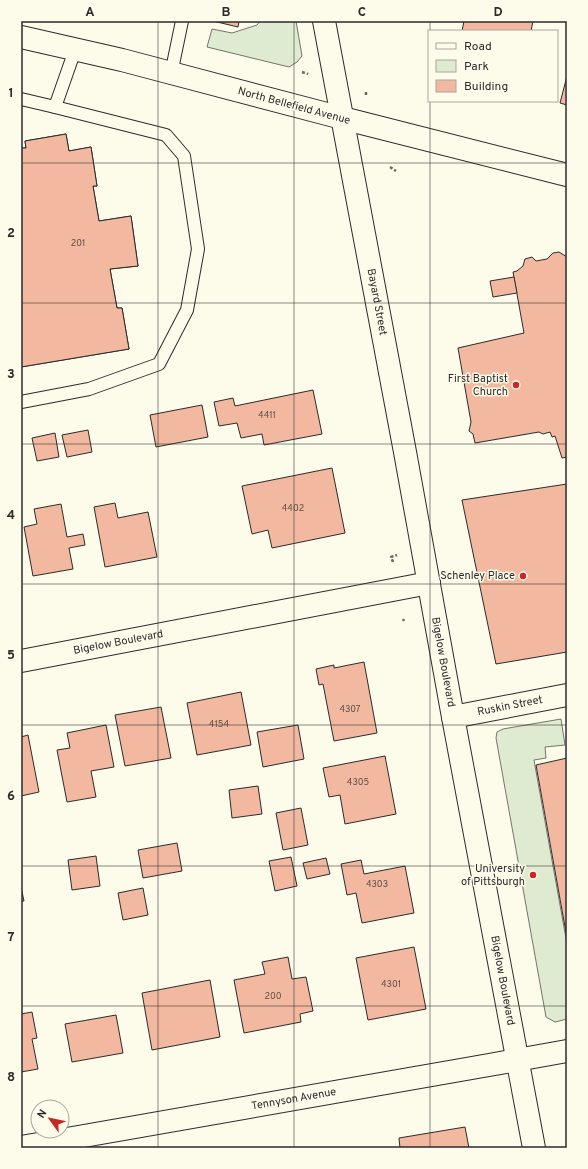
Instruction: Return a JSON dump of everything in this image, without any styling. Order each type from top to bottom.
[{"type":"main road","name":"Bayard Street","points":[[324,21],[429,583]]},
{"type":"main road","name":"North Bellefield Avenue","points":[[21,37],[122,60],[171,74],[567,175]]},
{"type":"main road","name":"Bigelow Boulevard","points":[[21,661],[429,583],[452,717],[534,1148]]},
{"type":"main road","name":"Ruskin Street","points":[[452,717],[567,695]]},
{"type":"main road","name":"Tennyson Avenue","points":[[21,1147],[518,1060],[567,1050]]},
{"type":"lane","points":[[171,74],[182,21]]},
{"type":"lane","points":[[55,107],[75,50]]},
{"type":"lane","points":[[21,99],[166,135],[184,156],[198,249],[187,310],[159,364],[89,389],[21,402]]},
{"type":"path","points":[[302,72],[309,74]]},
{"type":"path","points":[[390,167],[396,170]]},
{"type":"path","points":[[393,562],[391,557],[397,556]]},
{"type":"green space","points":[[260,21],[296,21],[302,56],[297,62],[289,67],[207,47],[212,29],[232,33],[257,25]]},
{"type":"green space","points":[[561,719],[565,745],[545,747],[546,758],[534,760],[567,944],[567,1019],[555,1022],[546,1017],[496,738],[497,732],[503,729]]},
{"type":"building","points":[[213,21],[239,21],[238,27]]},
{"type":"building","points":[[464,21],[533,21],[531,30],[462,30]]},
{"type":"building","points":[[567,76],[567,105],[560,103]]},
{"type":"building","points":[[66,134],[69,151],[91,147],[97,186],[93,186],[99,221],[131,216],[138,266],[110,269],[117,308],[122,308],[129,349],[21,367],[21,148],[26,148],[25,141]]},
{"type":"building","points":[[66,134],[69,151],[91,147],[97,186],[93,186],[99,221],[131,216],[138,266],[110,269],[117,308],[122,308],[129,349],[21,367],[21,148],[26,148],[25,141]]},
{"type":"building","name":"First Baptist Church","points":[[559,252],[567,257],[567,457],[562,458],[555,436],[552,437],[550,432],[543,434],[539,432],[475,443],[473,434],[469,431],[471,422],[458,348],[524,333],[513,272],[517,271],[523,266],[525,259],[532,257],[536,261],[547,259],[553,253]]},
{"type":"building","points":[[514,277],[517,293],[493,297],[490,281]]},
{"type":"building","points":[[313,390],[322,434],[264,445],[262,434],[241,438],[237,423],[219,426],[214,402],[233,398],[235,406]]},
{"type":"building","points":[[202,405],[208,437],[156,447],[150,415]]},
{"type":"building","points":[[88,430],[92,452],[67,457],[62,435]]},
{"type":"building","points":[[55,433],[59,457],[37,461],[32,438]]},
{"type":"building","points":[[332,468],[345,533],[272,548],[268,530],[252,534],[242,486]]},
{"type":"building","name":"Schenley Place","points":[[567,484],[567,652],[496,664],[462,500]]},
{"type":"building","points":[[115,503],[118,518],[148,512],[157,557],[105,567],[94,507]]},
{"type":"building","points":[[61,504],[67,537],[83,534],[85,545],[69,548],[73,569],[33,576],[24,527],[37,524],[34,509]]},
{"type":"building","points":[[364,662],[377,733],[334,741],[323,684],[319,685],[316,669],[334,665],[334,668]]},
{"type":"building","points":[[241,692],[251,745],[197,755],[187,703]]},
{"type":"building","points":[[161,707],[171,758],[125,766],[115,715]]},
{"type":"building","points":[[106,725],[114,767],[91,771],[96,797],[67,802],[57,750],[70,748],[67,733]]},
{"type":"building","points":[[298,725],[304,759],[263,767],[257,732]]},
{"type":"building","points":[[28,735],[39,792],[21,796],[21,737]]},
{"type":"building","points":[[385,756],[396,814],[345,824],[340,795],[329,797],[323,768]]},
{"type":"building","points":[[567,758],[567,938],[536,765]]},
{"type":"building","points":[[258,786],[262,814],[232,818],[229,790]]},
{"type":"building","points":[[301,808],[308,845],[283,850],[276,813]]},
{"type":"building","points":[[177,843],[182,871],[143,878],[138,850]]},
{"type":"building","points":[[96,856],[100,886],[72,890],[68,860]]},
{"type":"building","points":[[291,857],[297,886],[275,891],[269,861]]},
{"type":"building","points":[[326,858],[330,874],[307,879],[303,863]]},
{"type":"building","points":[[361,860],[364,874],[405,866],[414,913],[362,923],[356,893],[347,895],[341,864]]},
{"type":"building","points":[[21,887],[24,901],[21,901]]},
{"type":"building","points":[[143,888],[148,915],[123,920],[118,893]]},
{"type":"building","points":[[414,947],[426,1009],[368,1020],[356,958]]},
{"type":"building","points":[[288,957],[292,979],[306,977],[313,1011],[300,1014],[301,1022],[244,1033],[234,980],[265,974],[262,962]]},
{"type":"building","points":[[210,980],[220,1037],[152,1050],[142,993]]},
{"type":"building","points":[[32,1012],[37,1038],[32,1039],[38,1069],[21,1072],[21,1014]]},
{"type":"building","points":[[116,1015],[123,1053],[72,1062],[65,1024]]},
{"type":"building","points":[[465,1127],[469,1148],[400,1148],[399,1138]]},
{"type":"place","name":"First Baptist Church","points":[[516,385]]},
{"type":"place","name":"Schenley Place","points":[[523,576]]},
{"type":"place","name":"University of Pittsburgh","points":[[533,875]]}]
